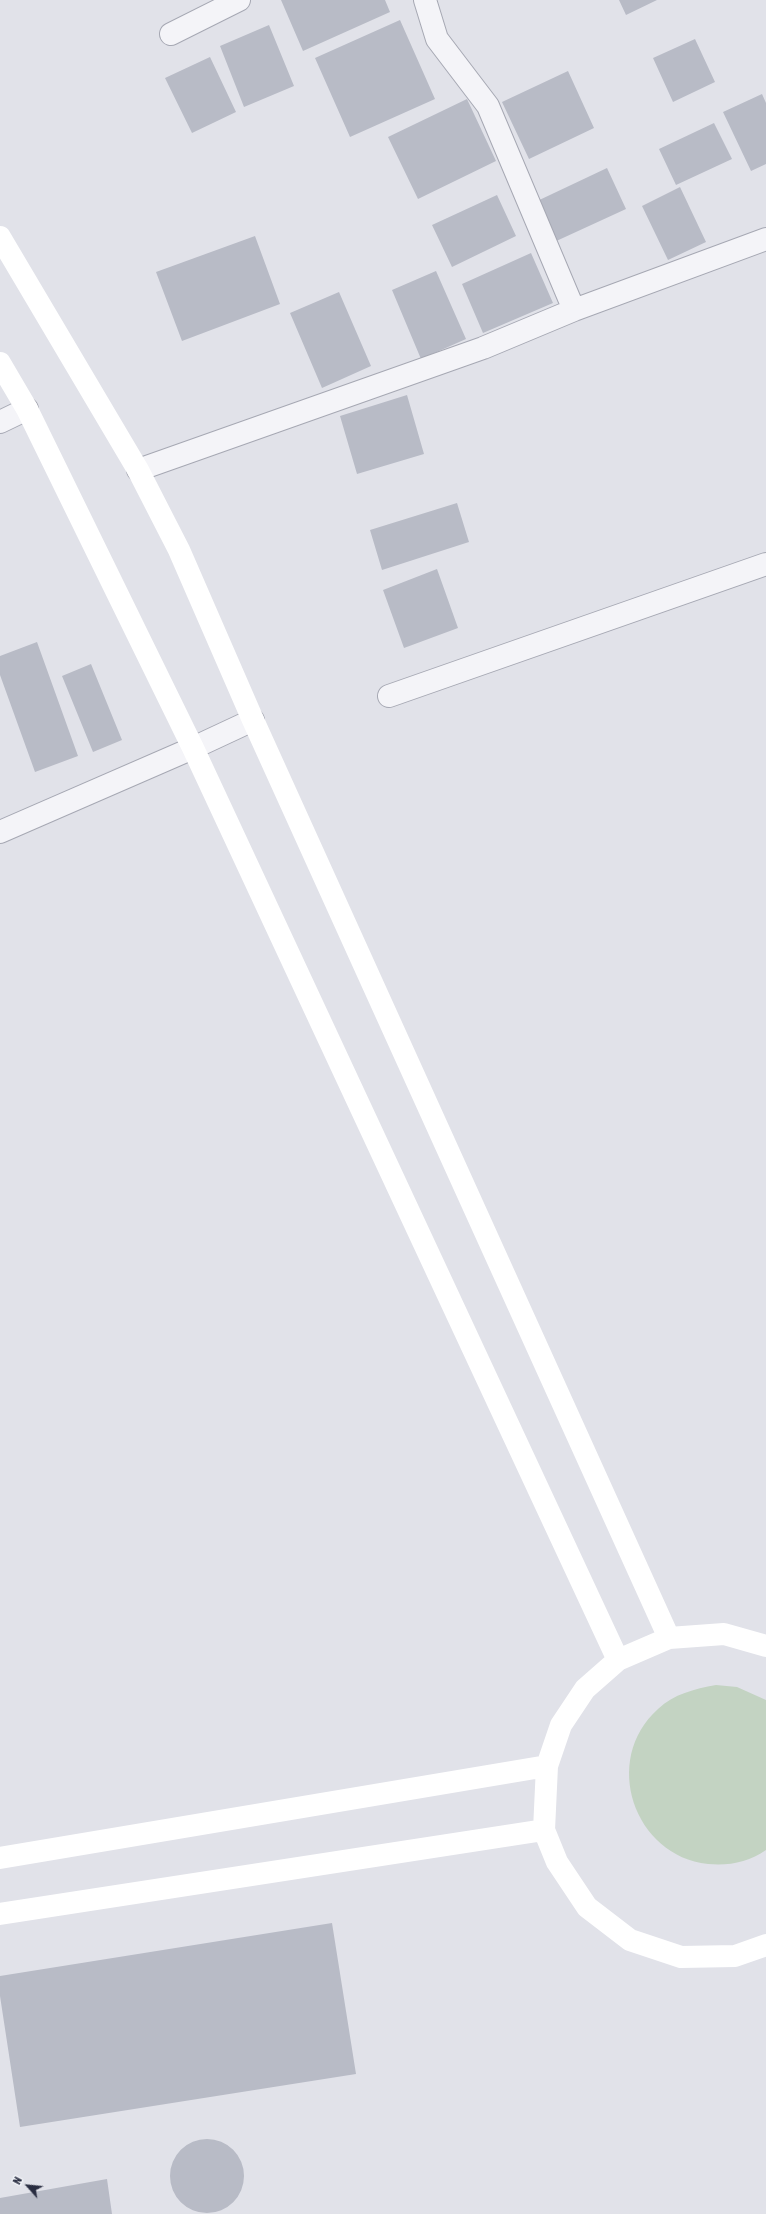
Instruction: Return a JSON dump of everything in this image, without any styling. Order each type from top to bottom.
[{"type":"street","points":[[171,34],[239,0]]},
{"type":"street","points":[[425,0],[436,39],[488,106],[574,310]]},
{"type":"street","points":[[0,237],[138,470],[179,550],[253,720],[669,1638]]},
{"type":"street","points":[[138,470],[483,348],[574,310],[766,239]]},
{"type":"street","points":[[0,364],[27,409],[193,748],[618,1660]]},
{"type":"street","points":[[0,422],[27,409]]},
{"type":"street","points":[[389,696],[766,564]]},
{"type":"street","points":[[0,832],[193,748],[253,720]]},
{"type":"street","points":[[766,1646],[724,1634],[669,1638],[618,1660],[585,1689],[561,1725],[547,1766],[544,1830],[558,1862],[587,1907],[630,1940],[681,1957],[735,1956],[766,1945]]},
{"type":"street","points":[[0,1858],[547,1766]]},
{"type":"street","points":[[0,1914],[544,1830]]},
{"type":"green space","points":[[716,1685],[737,1687],[766,1700],[766,1850],[753,1858],[731,1864],[708,1864],[682,1857],[661,1844],[645,1825],[634,1803],[629,1778],[631,1754],[641,1730],[658,1709],[671,1699],[685,1693]]},
{"type":"building","points":[[281,0],[385,0],[390,12],[303,51]]},
{"type":"building","points":[[619,0],[657,0],[626,15]]},
{"type":"building","points":[[400,20],[435,99],[350,137],[315,58]]},
{"type":"building","points":[[269,25],[294,86],[244,107],[220,46]]},
{"type":"building","points":[[695,39],[715,82],[673,102],[653,58]]},
{"type":"building","points":[[210,57],[236,112],[192,133],[165,78]]},
{"type":"building","points":[[568,71],[594,128],[529,159],[502,102]]},
{"type":"building","points":[[762,94],[766,103],[766,164],[751,171],[723,112]]},
{"type":"building","points":[[467,99],[496,161],[418,199],[388,137]]},
{"type":"building","points":[[714,123],[732,159],[676,185],[659,149]]},
{"type":"building","points":[[607,168],[626,209],[552,243],[533,203]]},
{"type":"building","points":[[680,187],[706,242],[668,260],[642,206]]},
{"type":"building","points":[[497,195],[516,236],[452,267],[432,225]]},
{"type":"building","points":[[255,236],[280,304],[182,341],[156,272]]},
{"type":"building","points":[[531,253],[553,303],[483,333],[462,284]]},
{"type":"building","points":[[436,271],[466,339],[421,359],[392,290]]},
{"type":"building","points":[[339,292],[371,366],[322,388],[290,313]]},
{"type":"building","points":[[407,395],[424,454],[357,474],[340,416]]},
{"type":"building","points":[[457,503],[469,542],[382,570],[370,530]]},
{"type":"building","points":[[437,569],[458,628],[404,648],[383,590]]},
{"type":"building","points":[[37,642],[78,756],[35,772],[0,675],[0,656]]},
{"type":"building","points":[[91,664],[122,740],[93,752],[62,676]]},
{"type":"building","points":[[332,1923],[356,2074],[20,2127],[0,1996],[0,1976]]},
{"type":"building","points":[[207,2139],[221,2142],[233,2150],[241,2162],[244,2176],[241,2190],[233,2202],[221,2210],[207,2213],[193,2210],[181,2202],[173,2190],[170,2176],[173,2162],[181,2150],[193,2142]]},
{"type":"building","points":[[107,2179],[112,2214],[0,2214],[0,2198]]}]
